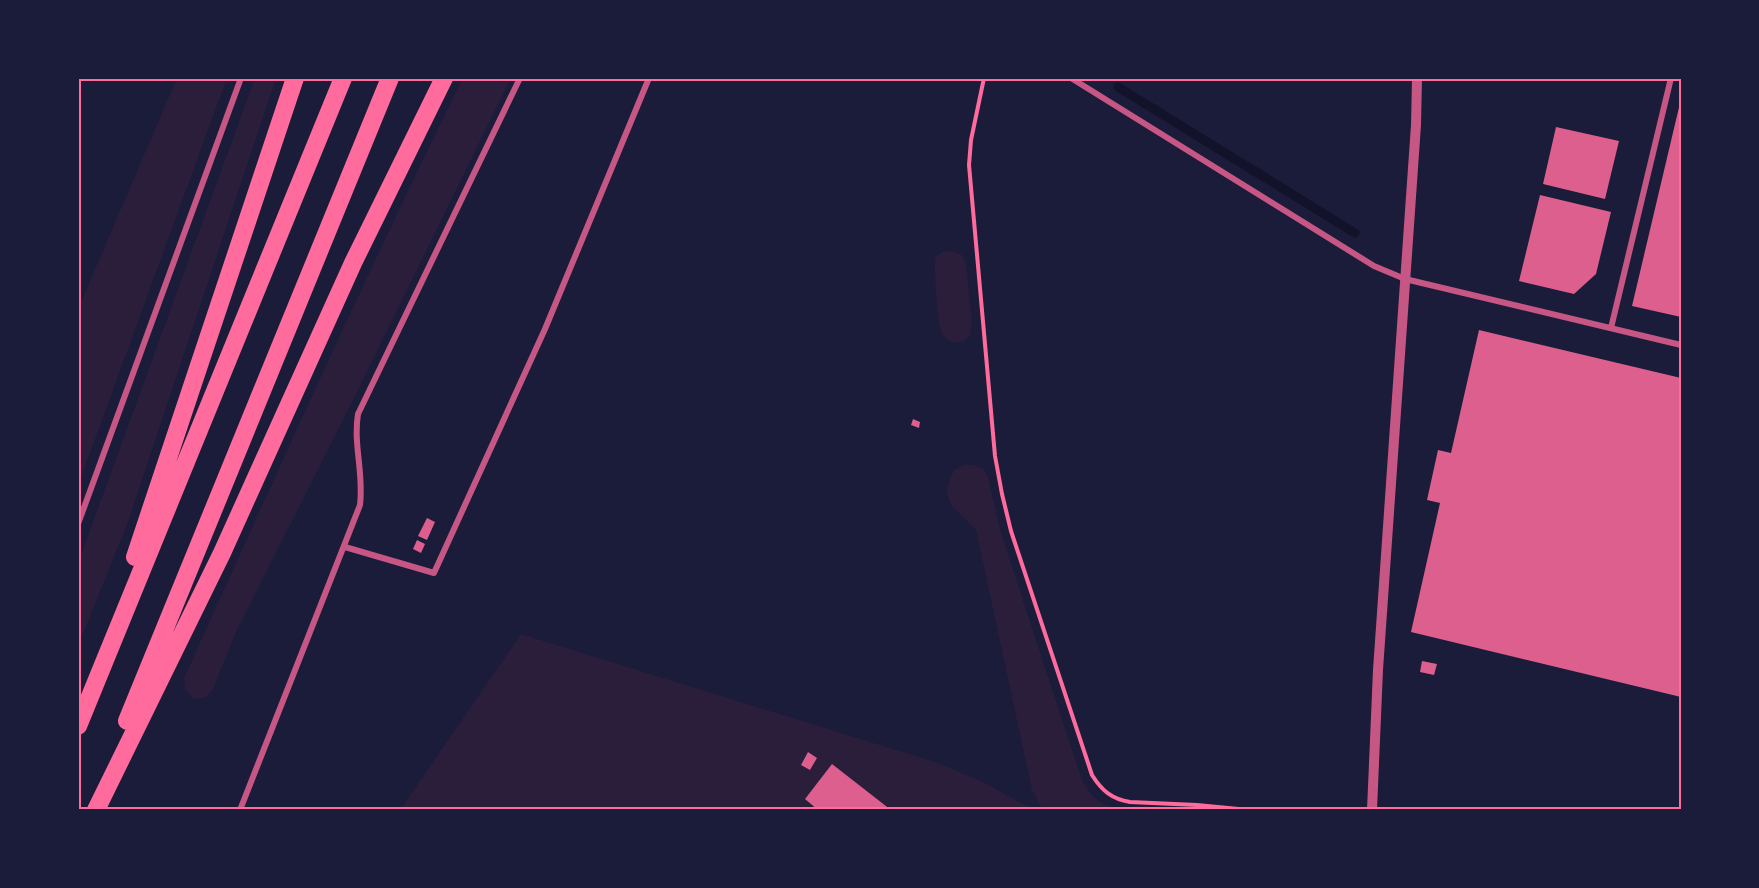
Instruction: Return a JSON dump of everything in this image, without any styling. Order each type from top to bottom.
[{"type":"highway","points":[[81,719],[295,78]]},
{"type":"highway","points":[[81,719],[343,78]]},
{"type":"highway","points":[[91,810],[390,78]]},
{"type":"highway","points":[[96,810],[216,564],[349,273],[444,78]]},
{"type":"street","points":[[78,524],[241,78]]},
{"type":"street","points":[[240,810],[360,505],[362,490],[356,428],[358,414],[520,78]]},
{"type":"street","points":[[345,547],[434,573],[545,329],[649,78]]},
{"type":"street","points":[[1071,78],[1374,266],[1405,279],[1681,345]]},
{"type":"street","points":[[1372,810],[1378,670],[1416,125],[1417,78]]},
{"type":"street","points":[[1611,328],[1671,78]]},
{"type":"path","points":[[984,78],[971,140],[969,171],[995,456],[1011,531],[1092,775],[1098,786],[1118,800],[1222,806],[1249,810]]},
{"type":"shaded area","points":[[177,78],[227,78],[78,486],[78,309]]},
{"type":"shaded area","points":[[255,78],[276,78],[128,522],[78,646],[78,563]]},
{"type":"shaded area","points":[[463,78],[511,78],[236,632],[212,691],[204,698],[193,699],[185,690],[184,678],[286,452]]},
{"type":"shaded area","points":[[952,251],[962,255],[966,264],[972,323],[970,335],[964,341],[953,343],[942,334],[940,328],[935,265],[935,258],[942,252]]},
{"type":"shaded area","points":[[964,465],[974,465],[984,469],[988,478],[1001,533],[1082,780],[1095,798],[1114,810],[1043,810],[1032,790],[976,530],[951,505],[947,494],[954,470]]},
{"type":"shaded area","points":[[521,634],[935,762],[981,781],[1034,810],[400,810]]},
{"type":"building","points":[[1681,103],[1681,317],[1632,306]]},
{"type":"building","points":[[1556,127],[1619,141],[1605,199],[1543,184]]},
{"type":"building","points":[[1540,195],[1611,212],[1596,274],[1574,294],[1519,281]]},
{"type":"building","points":[[1479,330],[1681,378],[1681,697],[1411,632],[1440,503],[1427,500],[1438,450],[1451,453]]},
{"type":"building","points":[[913,419],[920,422],[919,428],[911,425]]},
{"type":"building","points":[[427,518],[435,522],[427,540],[418,536]]},
{"type":"building","points":[[417,540],[425,544],[421,553],[413,549]]},
{"type":"building","points":[[1422,661],[1437,664],[1434,675],[1420,672]]},
{"type":"building","points":[[808,752],[817,758],[810,770],[801,765]]},
{"type":"building","points":[[832,764],[891,810],[818,810],[805,799]]},
{"type":"waterway","points":[[1118,87],[1355,233]]}]
